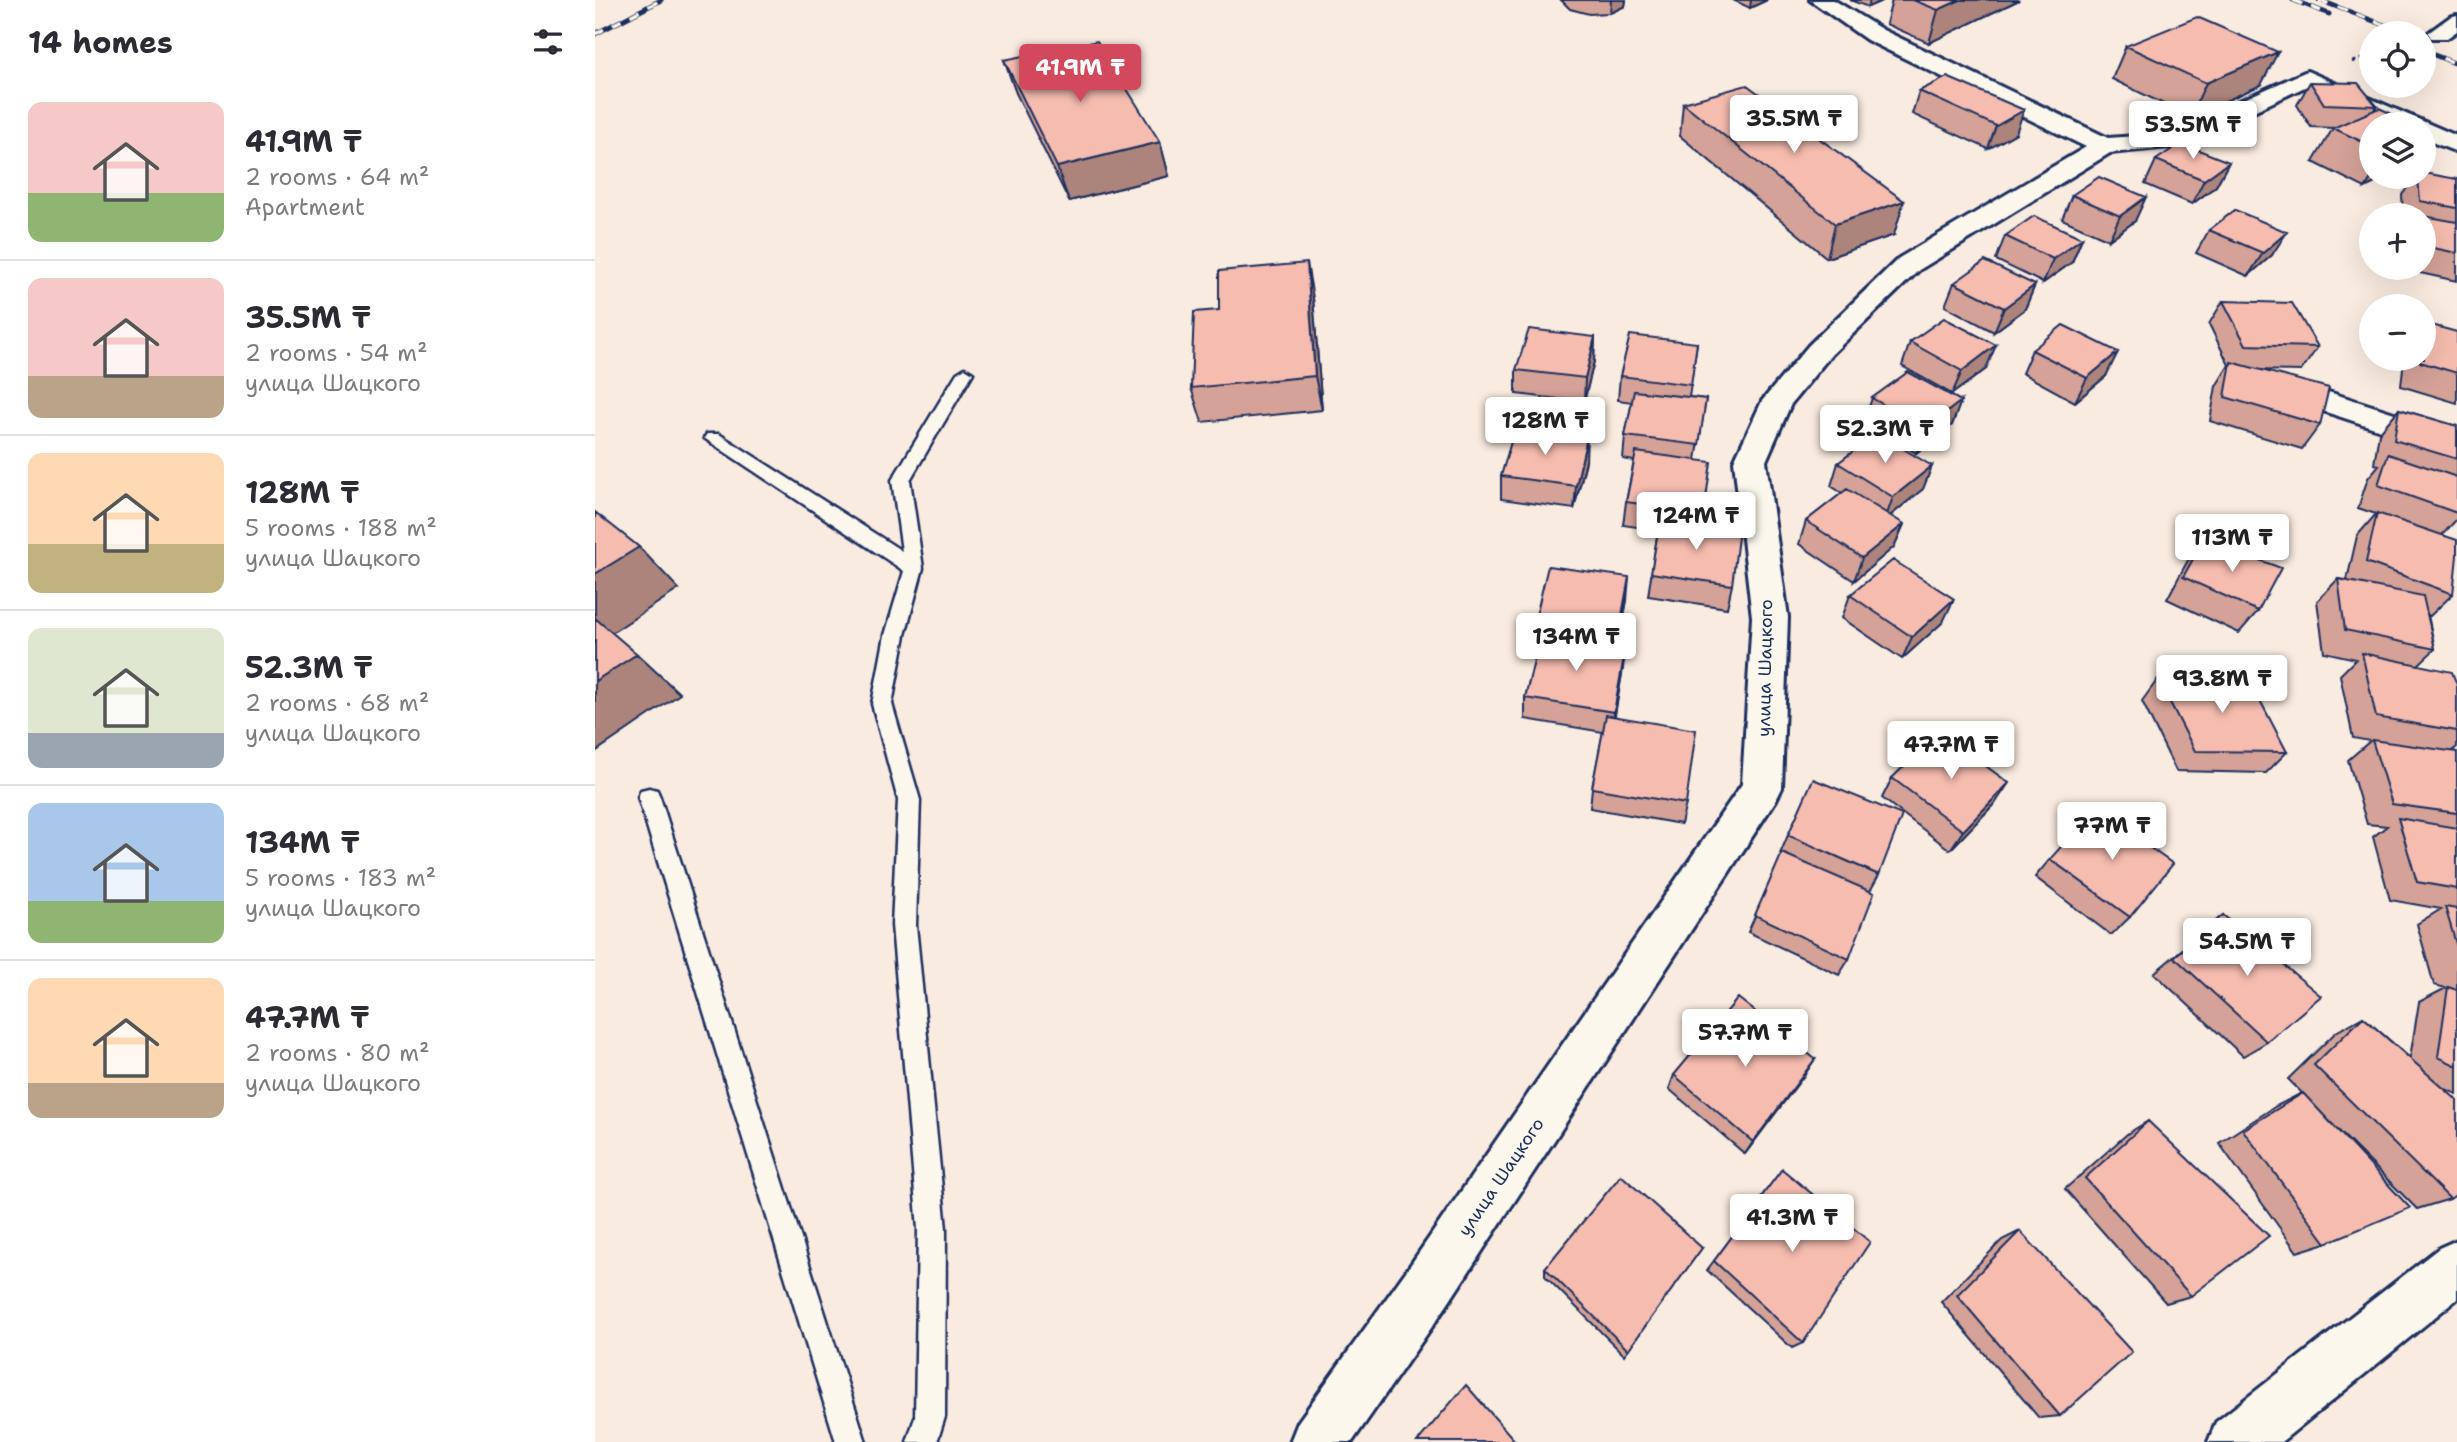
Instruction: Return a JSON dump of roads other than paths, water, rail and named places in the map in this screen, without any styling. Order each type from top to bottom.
[{"type":"street","points":[[1820,0],[1875,35],[2104,146]]},
{"type":"street","name":"улица Шацкого","points":[[1318,1442],[1428,1286],[1762,788],[1770,617],[1750,461],[1777,401],[1819,351],[1909,264],[2104,146],[2169,141],[2307,78],[2384,112]]},
{"type":"street","points":[[2436,135],[2457,145]]},
{"type":"street","points":[[2291,390],[2457,444]]},
{"type":"street","points":[[2236,1442],[2457,1266]]},
{"type":"lane","points":[[922,1442],[930,1417],[932,1229],[904,925],[909,800],[882,704],[895,635],[914,568],[901,480],[965,373]]},
{"type":"lane","points":[[713,438],[914,568]]},
{"type":"lane","points":[[649,797],[851,1442]]},
{"type":"railway","points":[[595,34],[661,0]]},
{"type":"railway","points":[[2293,0],[2329,14]]},
{"type":"railway","points":[[2319,0],[2374,21]]},
{"type":"railway","points":[[2436,56],[2457,64]]}]
